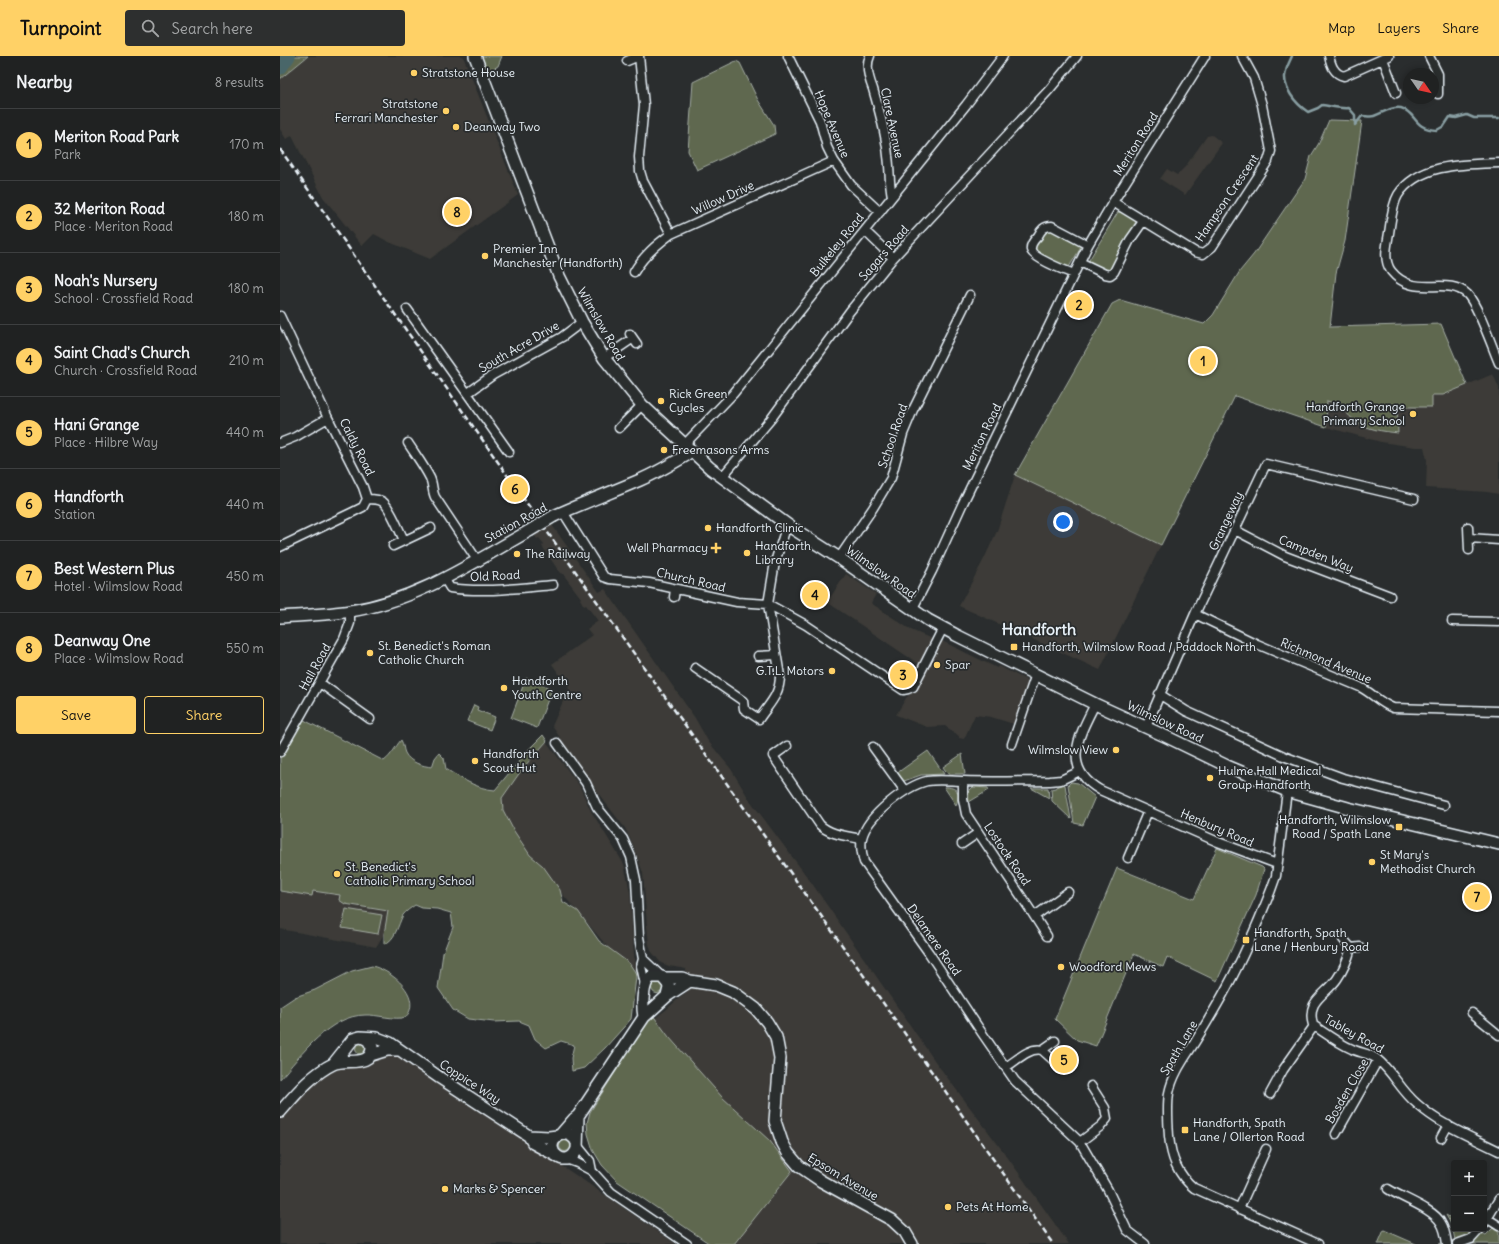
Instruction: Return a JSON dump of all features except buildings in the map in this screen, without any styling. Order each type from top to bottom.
[{"type":"street","name":"Wilmslow Road","points":[[475,56],[559,276],[582,322],[604,358],[642,405],[722,477],[789,526],[839,558],[912,610],[943,628],[1095,704],[1227,766],[1287,791],[1348,808],[1499,844]]},
{"type":"street","points":[[627,62],[639,56],[644,105],[639,157],[640,171],[643,181],[671,234]]},
{"type":"street","name":"Hope Avenue","points":[[788,56],[820,121],[827,147],[834,161],[852,185],[880,212]]},
{"type":"street","name":"Clare Avenue","points":[[870,56],[868,59],[868,74],[880,112],[888,154],[892,196]]},
{"type":"street","name":"Bulkeley Road","points":[[688,448],[865,231],[966,105],[1003,56]]},
{"type":"street","name":"Sagars Road","points":[[722,477],[770,419],[850,311],[893,258],[1044,95],[1077,56]]},
{"type":"street","name":"Meriton Road","points":[[912,610],[1088,245],[1113,202],[1205,56]]},
{"type":"street","name":"Hampson Crescent","points":[[1113,202],[1199,254],[1206,252],[1212,247],[1268,161],[1271,151],[1262,105],[1254,78],[1242,56]]},
{"type":"street","points":[[1329,56],[1335,72],[1344,76],[1386,57],[1396,93]]},
{"type":"street","points":[[1429,56],[1435,68]]},
{"type":"street","name":"Willow Drive","points":[[634,272],[649,252],[658,243],[671,234],[834,161]]},
{"type":"street","points":[[1499,163],[1461,164],[1437,168],[1421,175],[1408,184],[1398,195],[1394,207],[1386,259],[1390,269],[1397,278],[1407,284],[1424,287],[1448,286],[1459,289],[1467,294],[1474,303],[1499,363]]},
{"type":"street","points":[[1080,262],[1110,275],[1114,272],[1130,240],[1144,220]]},
{"type":"street","points":[[1074,274],[1040,258],[1031,250],[1032,246],[1041,230],[1048,226],[1052,226],[1088,245]]},
{"type":"street","points":[[865,231],[893,258]]},
{"type":"street","name":"School Road","points":[[839,558],[873,508],[890,478],[903,434],[913,410],[970,295]]},
{"type":"street","points":[[407,309],[509,452]]},
{"type":"street","name":"Caldy Road","points":[[280,316],[283,333],[363,487],[367,499]]},
{"type":"street","name":"South Acre Drive","points":[[468,393],[493,375],[562,337],[582,322]]},
{"type":"street","points":[[604,358],[633,339]]},
{"type":"street","points":[[619,428],[642,405]]},
{"type":"street","points":[[281,446],[328,418]]},
{"type":"street","points":[[408,443],[428,474],[435,497],[477,560]]},
{"type":"street","name":"Station Road","points":[[280,616],[350,611],[394,600],[423,589],[559,514],[641,480],[668,467],[688,448]]},
{"type":"street","name":"Grangeway","points":[[1146,727],[1159,694],[1195,614],[1266,464],[1414,499]]},
{"type":"street","points":[[280,546],[363,507],[367,499],[383,502],[388,508],[404,540]]},
{"type":"street","name":"Church Road","points":[[559,514],[604,577],[649,583],[736,602],[768,604]]},
{"type":"street","points":[[695,668],[743,701],[744,709],[759,719],[776,696],[780,686],[780,676],[768,604],[776,562],[785,532],[789,526]]},
{"type":"street","points":[[1468,527],[1470,538],[1469,550]]},
{"type":"street","points":[[393,546],[431,528]]},
{"type":"street","name":"Campden Way","points":[[1235,530],[1286,556],[1390,596]]},
{"type":"street","points":[[1470,538],[1499,540]]},
{"type":"street","name":"Old Road","points":[[444,578],[450,588],[465,590],[494,590],[553,585]]},
{"type":"street","points":[[674,597],[675,589]]},
{"type":"street","points":[[768,604],[806,625],[903,690],[913,687],[943,628]]},
{"type":"street","name":"Hall Road","points":[[280,752],[320,683],[346,633],[350,623],[350,611]]},
{"type":"street","name":"Richmond Avenue","points":[[1195,614],[1257,644],[1360,687],[1384,704],[1393,708],[1499,711]]},
{"type":"street","points":[[1452,621],[1499,622]]},
{"type":"street","points":[[758,656],[776,655]]},
{"type":"street","points":[[1012,744],[1036,674]]},
{"type":"street","points":[[320,683],[370,719]]},
{"type":"street","name":"Wilmslow Road","points":[[1159,694],[1186,711],[1286,757],[1343,778],[1444,805]]},
{"type":"street","points":[[787,746],[773,756],[820,825],[825,830],[861,839],[868,824],[875,816],[905,791],[927,782],[1050,781],[1061,780],[1080,771],[1077,758],[1079,737],[1095,704]]},
{"type":"street","points":[[557,743],[586,783],[597,807],[623,839],[631,857],[636,880],[639,937],[643,959],[641,966],[648,997],[654,1000],[665,997],[690,981]]},
{"type":"street","points":[[873,747],[905,791]]},
{"type":"street","name":"Henbury Road","points":[[1080,771],[1096,788],[1218,842],[1277,864]]},
{"type":"street","name":"Lostock Road","points":[[964,782],[963,799],[966,814],[1047,936]]},
{"type":"street","name":"Spath Lane","points":[[1287,791],[1277,864],[1271,890],[1252,935],[1218,1006],[1182,1061],[1171,1086],[1168,1102],[1170,1142],[1172,1155],[1177,1169],[1187,1182],[1194,1188],[1318,1244]]},
{"type":"street","points":[[1128,858],[1148,811]]},
{"type":"street","points":[[962,844],[978,833]]},
{"type":"street","name":"Delamere Road","points":[[861,839],[861,849],[864,862],[929,953],[1006,1067],[1023,1089],[1080,1142],[1108,1190],[1127,1230],[1145,1244]]},
{"type":"street","points":[[1035,916],[1068,892]]},
{"type":"street","points":[[1343,939],[1351,948],[1360,947]]},
{"type":"street","name":"Tabley Road","points":[[1351,948],[1340,974],[1317,1000],[1312,1008],[1310,1016],[1314,1026],[1350,1048],[1371,1055],[1394,1076],[1408,1096],[1416,1104],[1448,1125],[1499,1151]]},
{"type":"street","points":[[643,959],[668,984],[669,992],[644,1017],[578,1116],[559,1135],[553,1142],[552,1146],[553,1150],[562,1158],[577,1163],[592,1171],[610,1192],[620,1200],[687,1244]]},
{"type":"street","points":[[644,1017],[643,1010],[645,988],[651,977],[662,977]]},
{"type":"street","name":"Epsom Avenue","points":[[662,977],[682,978],[690,981],[716,985],[733,992],[756,1009],[767,1022],[776,1037],[780,1058],[775,1121],[788,1154],[799,1166],[821,1181],[892,1220],[905,1232],[912,1244]]},
{"type":"street","points":[[1472,1013],[1499,1035]]},
{"type":"street","points":[[1270,1094],[1283,1070],[1314,1026]]},
{"type":"street","points":[[280,1112],[306,1083],[334,1063],[353,1040],[360,1037],[368,1040],[372,1047],[371,1055]]},
{"type":"street","name":"Coppice Way","points":[[364,1038],[377,1038],[390,1043],[398,1050],[529,1136],[533,1143],[562,1158]]},
{"type":"street","points":[[1006,1067],[1032,1050],[1042,1050],[1055,1041]]},
{"type":"street","points":[[349,1046],[348,1050],[351,1057],[357,1061]]},
{"type":"street","points":[[334,1063],[365,1061],[371,1055],[387,1050],[398,1050]]},
{"type":"street","points":[[1042,1050],[1062,1068]]},
{"type":"street","name":"Bosden Close","points":[[1336,1134],[1378,1060]]},
{"type":"street","points":[[1080,1142],[1101,1126],[1107,1119],[1106,1108],[1091,1086]]},
{"type":"street","points":[[562,1158],[573,1156],[577,1149],[578,1116]]},
{"type":"street","points":[[1441,1138],[1448,1125]]},
{"type":"street","points":[[529,1136],[549,1137],[569,1134],[573,1136],[590,1161],[592,1171]]},
{"type":"street","points":[[1239,1209],[1267,1149]]},
{"type":"street","points":[[1388,1189],[1434,1214],[1441,1221],[1447,1244]]},
{"type":"street","points":[[1487,1219],[1499,1199]]},
{"type":"street","points":[[1487,1221],[1499,1226]]},
{"type":"street","points":[[1457,1244],[1471,1239],[1477,1232]]},
{"type":"shaded area","points":[[308,56],[463,56],[518,195],[430,259],[374,234],[362,246],[323,197],[292,136],[286,139],[280,129],[280,79]]},
{"type":"shaded area","points":[[1212,135],[1222,143],[1185,195],[1160,179],[1167,169],[1177,175],[1185,167],[1207,136]]},
{"type":"shaded area","name":"Handforth Grange Primary School","points":[[1441,324],[1467,385],[1493,374],[1499,388],[1499,494],[1426,488],[1427,460],[1424,447],[1381,442],[1326,427],[1326,327]]},
{"type":"shaded area","points":[[1015,475],[1161,545],[1100,670],[959,606],[997,531]]},
{"type":"shaded area","points":[[550,522],[599,592],[605,589],[695,718],[708,741],[731,769],[749,799],[811,882],[937,1064],[1006,1155],[1069,1244],[734,1244],[792,1171],[717,1098],[654,1019],[687,992],[686,969],[661,963],[651,951],[647,926],[643,873],[633,845],[625,828],[601,797],[552,726],[569,688],[552,664],[592,635],[587,629],[598,621],[586,605],[584,606],[580,599],[581,598],[563,574],[560,573],[542,546],[544,544],[533,534]]},
{"type":"shaded area","points":[[846,574],[876,594],[871,603],[911,630],[932,639],[920,665],[827,602]]},
{"type":"shaded area","points":[[940,640],[997,668],[998,666],[1031,682],[1017,725],[991,717],[975,715],[964,739],[959,738],[959,736],[945,726],[927,727],[896,715],[906,698],[914,690]]},
{"type":"shaded area","points":[[545,740],[579,785],[591,811],[624,864],[630,892],[635,970],[630,973],[528,854],[495,804]]},
{"type":"shaded area","name":"St. Benedict's Catholic Primary School","points":[[280,801],[399,848],[384,934],[376,947],[280,929]]},
{"type":"shaded area","points":[[373,1042],[383,1043],[440,1078],[469,1104],[676,1244],[280,1244],[280,1112],[326,1068],[349,1055],[358,1061]]},
{"type":"green space","points":[[280,56],[308,56],[280,79]]},
{"type":"green space","points":[[475,56],[502,56],[498,66],[483,75]]},
{"type":"green space","points":[[736,61],[740,63],[758,100],[774,125],[775,134],[697,170],[688,151],[693,82]]},
{"type":"green space","points":[[1329,120],[1362,121],[1345,241],[1336,273],[1330,327],[1441,324],[1467,385],[1443,395],[1432,395],[1432,407],[1397,407],[1398,433],[1375,430],[1364,426],[1350,417],[1341,407],[1327,401],[1326,427],[1235,396],[1161,545],[1015,475],[1112,304],[1120,300],[1204,324],[1213,315],[1240,271],[1254,254],[1305,179],[1311,156],[1319,143]]},
{"type":"green space","points":[[1118,212],[1128,215],[1136,222],[1113,267],[1104,270],[1090,263],[1089,260]]},
{"type":"green space","points":[[1051,229],[1080,244],[1080,249],[1069,267],[1066,267],[1037,253],[1036,248],[1044,231]]},
{"type":"green space","points":[[526,678],[552,689],[537,728],[511,718]]},
{"type":"green space","points":[[474,705],[478,707],[477,710],[495,717],[490,730],[467,721]]},
{"type":"green space","points":[[300,718],[384,761],[401,740],[407,756],[413,762],[421,765],[432,767],[435,758],[439,753],[444,758],[446,769],[482,788],[495,790],[529,749],[543,735],[547,741],[523,768],[502,798],[503,810],[514,831],[530,855],[543,866],[560,890],[563,902],[578,911],[599,941],[629,963],[635,972],[636,977],[631,1019],[605,1048],[584,1068],[572,1071],[571,1058],[574,1045],[561,1041],[546,1048],[535,1039],[529,1025],[519,1021],[494,1022],[468,1019],[453,1010],[438,988],[443,953],[453,927],[451,913],[437,909],[422,908],[415,905],[403,915],[394,936],[391,940],[384,944],[384,934],[388,911],[345,904],[339,900],[340,895],[313,891],[312,896],[280,891],[280,752]]},
{"type":"green space","points":[[928,751],[944,774],[921,775],[904,781],[897,773]]},
{"type":"green space","points":[[962,754],[965,774],[948,774],[943,767]]},
{"type":"green space","points":[[1071,782],[1078,783],[1095,797],[1083,825],[1074,823],[1068,785]]},
{"type":"green space","points":[[1063,784],[1065,785],[1071,819],[1052,801],[1051,789]]},
{"type":"green space","points":[[944,787],[952,788],[957,791],[958,797],[956,805]]},
{"type":"green space","points":[[973,787],[988,788],[989,790],[969,802],[968,792]]},
{"type":"green space","points":[[1031,788],[1048,788],[1049,798]]},
{"type":"green space","points":[[1217,848],[1264,869],[1256,895],[1217,981],[1167,957],[1163,967],[1134,954],[1096,1046],[1077,1040],[1055,1019],[1117,868],[1194,899]]},
{"type":"green space","points":[[346,909],[382,915],[378,934],[342,928]]},
{"type":"green space","points":[[372,966],[379,968],[393,976],[405,988],[411,1003],[410,1010],[407,1015],[405,1017],[397,1018],[365,1015],[352,1017],[340,1022],[317,1038],[280,1079],[280,1007],[295,997],[315,990],[352,971]]},
{"type":"green space","points":[[655,983],[659,983],[661,984],[661,992],[655,993],[652,990],[652,986]]},
{"type":"green space","points":[[652,1014],[669,1037],[722,1097],[770,1141],[792,1171],[734,1244],[710,1244],[617,1181],[602,1165],[593,1150],[588,1134],[587,1123],[590,1112]]},
{"type":"green space","points":[[359,1044],[363,1044],[365,1045],[365,1053],[359,1054],[356,1051],[356,1047]]},
{"type":"green space","points":[[563,1141],[567,1141],[569,1142],[569,1150],[563,1151],[560,1148],[560,1144]]},
{"type":"green space","points":[[1446,1215],[1451,1218],[1451,1224]]},
{"type":"green space","points":[[1496,1225],[1499,1227],[1499,1244],[1439,1244],[1455,1240],[1453,1232],[1480,1232],[1486,1235]]},
{"type":"green space","points":[[1384,1230],[1416,1244],[1378,1244]]},
{"type":"waterway","points":[[280,67],[288,56]]},
{"type":"waterway","points":[[1292,56],[1286,71],[1286,83],[1294,100],[1308,112],[1322,105],[1349,108],[1355,115],[1355,125],[1362,116],[1373,116],[1391,109],[1401,108],[1410,113],[1419,124],[1429,129],[1437,130],[1444,126],[1450,117],[1456,118],[1467,115],[1474,118],[1499,118]]},
{"type":"railway","points":[[280,149],[516,488],[1053,1244]]},
{"type":"place","name":"Stratstone House","points":[[414,73]]},
{"type":"place","name":"Stratstone Ferrari Manchester","points":[[446,111]]},
{"type":"place","name":"Deanway Two","points":[[456,127]]},
{"type":"place","name":"Deanway One","points":[[457,212]]},
{"type":"place","name":"Premier Inn Manchester (Handforth)","points":[[485,256]]},
{"type":"place","name":"32 Meriton Road","points":[[1079,305]]},
{"type":"place","name":"Meriton Road Park","points":[[1203,361]]},
{"type":"place","name":"Rick Green Cycles","points":[[661,401]]},
{"type":"place","name":"Handforth Grange Primary School","points":[[1413,414]]},
{"type":"place","name":"Freemasons Arms","points":[[664,450]]},
{"type":"place","name":"Handforth","points":[[515,489]]},
{"type":"place","name":"Handforth Clinic","points":[[708,528]]},
{"type":"place","name":"Well Pharmacy","points":[[716,548]]},
{"type":"place","name":"Handforth Library","points":[[747,553]]},
{"type":"place","name":"The Railway","points":[[517,554]]},
{"type":"place","name":"Saint Chad's Church","points":[[815,595]]},
{"type":"place","name":"Handforth, Wilmslow Road / Paddock North","points":[[1014,647]]},
{"type":"place","name":"St. Benedict's Roman Catholic Church","points":[[370,653]]},
{"type":"place","name":"Spar","points":[[937,665]]},
{"type":"place","name":"G.T.L. Motors","points":[[832,671]]},
{"type":"place","name":"Noah's Nursery","points":[[903,675]]},
{"type":"place","name":"Handforth Youth Centre","points":[[504,688]]},
{"type":"place","name":"Wilmslow View","points":[[1116,750]]},
{"type":"place","name":"Handforth Scout Hut","points":[[475,761]]},
{"type":"place","name":"Hulme Hall Medical Group Handforth","points":[[1210,778]]},
{"type":"place","name":"Handforth, Wilmslow Road / Spath Lane","points":[[1399,827]]},
{"type":"place","name":"St Mary's Methodist Church","points":[[1372,862]]},
{"type":"place","name":"St. Benedict's Catholic Primary School","points":[[337,874]]},
{"type":"place","name":"Best Western Plus","points":[[1477,897]]},
{"type":"place","name":"Handforth, Spath Lane / Henbury Road","points":[[1246,940]]},
{"type":"place","name":"Woodford Mews","points":[[1061,967]]},
{"type":"place","name":"Hani Grange","points":[[1064,1060]]},
{"type":"place","name":"Handforth, Spath Lane / Ollerton Road","points":[[1185,1130]]},
{"type":"place","name":"Marks & Spencer","points":[[445,1189]]},
{"type":"place","name":"Pets At Home","points":[[948,1207]]},
{"type":"district","name":"Handforth","points":[[1039,629]]}]
